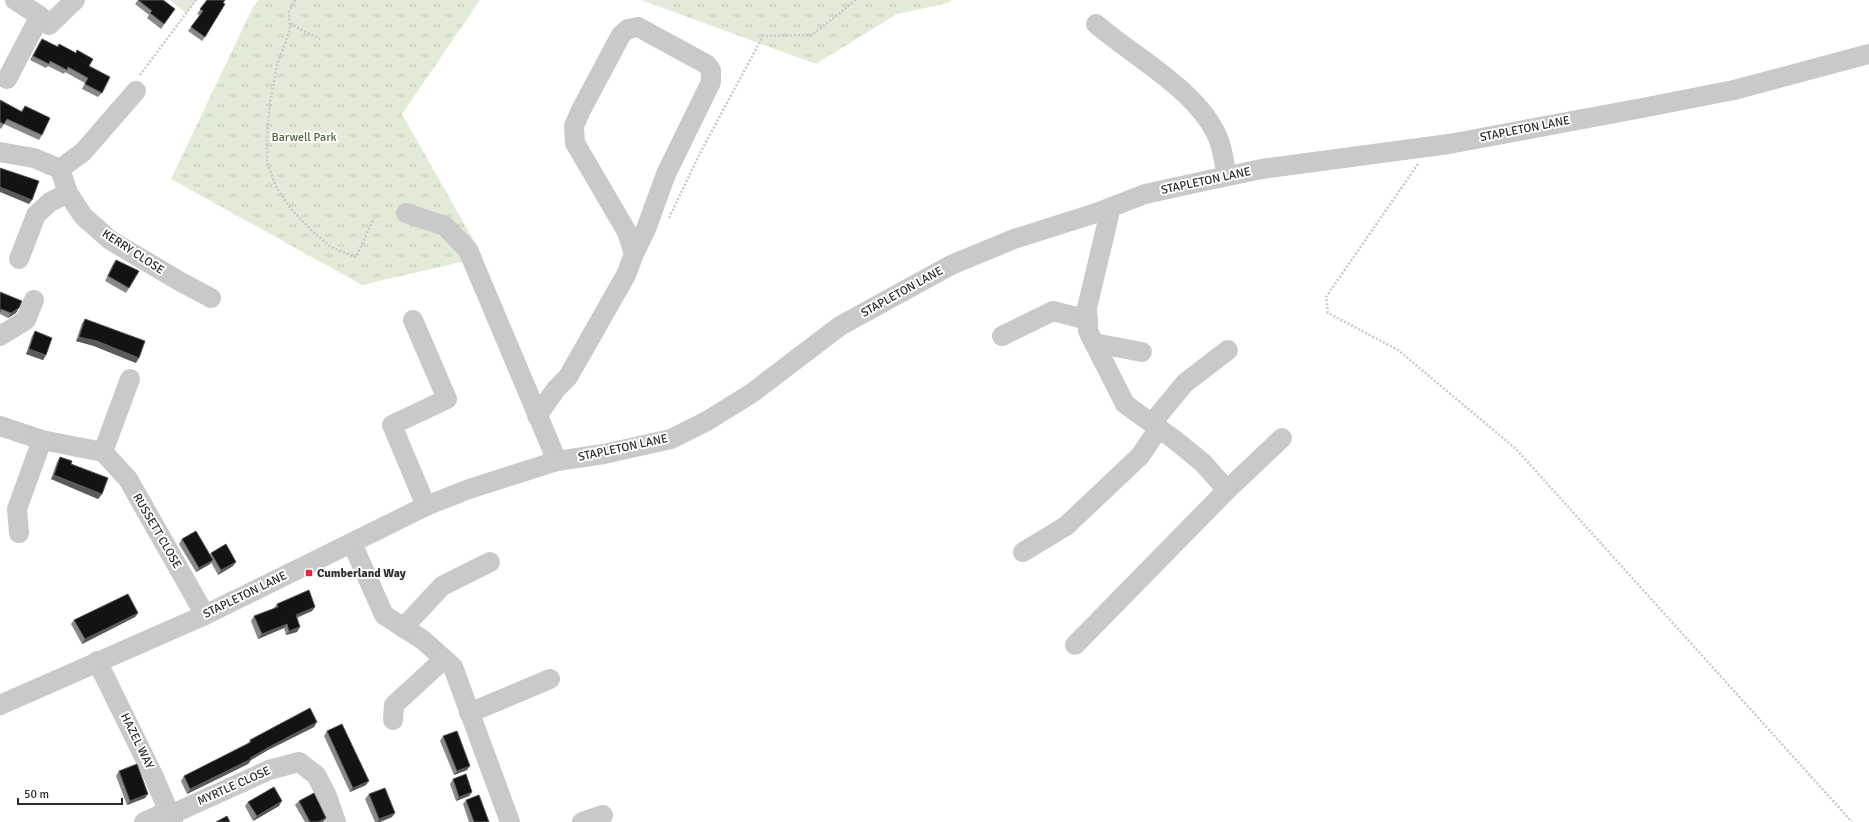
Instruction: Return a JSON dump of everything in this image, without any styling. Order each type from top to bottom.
[{"type":"street","points":[[15,0],[44,20]]},
{"type":"street","points":[[7,79],[44,20],[76,0]]},
{"type":"street","points":[[1096,24],[1186,93],[1208,121],[1218,138],[1227,176]]},
{"type":"street","points":[[537,416],[556,389],[568,377],[626,275],[646,229],[666,174],[711,82],[711,70],[706,64],[638,27],[628,28],[621,35],[574,126],[575,143],[627,232],[634,254]]},
{"type":"street","name":"STAPLETON LANE","points":[[0,705],[205,615],[352,544],[426,506],[469,489],[557,461],[604,454],[671,439],[707,421],[752,393],[840,326],[951,265],[1014,240],[1145,194],[1262,169],[1430,146],[1734,90],[1869,54]]},
{"type":"street","points":[[0,152],[34,158],[60,169],[83,152],[136,91]]},
{"type":"street","name":"KERRY CLOSE","points":[[60,169],[68,193],[83,216],[110,240],[211,298]]},
{"type":"street","points":[[19,259],[36,215],[50,202],[68,193]]},
{"type":"street","points":[[1111,207],[1087,308],[1088,331],[1125,404],[1203,463],[1227,490]]},
{"type":"street","points":[[406,213],[445,226],[468,250],[557,461]]},
{"type":"street","points":[[3,334],[26,320],[34,300]]},
{"type":"street","points":[[1002,336],[1052,311],[1088,320]]},
{"type":"street","points":[[412,320],[447,399],[392,425],[426,506]]},
{"type":"street","points":[[1094,343],[1142,352]]},
{"type":"street","points":[[1023,552],[1066,526],[1140,456],[1156,426],[1186,383],[1228,350]]},
{"type":"street","points":[[0,426],[42,440],[103,452],[130,379]]},
{"type":"street","points":[[1075,645],[1227,490],[1282,438]]},
{"type":"street","points":[[19,533],[8,508],[42,440]]},
{"type":"street","name":"RUSSETT CLOSE","points":[[103,452],[128,479],[205,615]]},
{"type":"street","points":[[352,544],[384,615],[422,640],[453,667],[510,822]]},
{"type":"street","points":[[403,628],[442,586],[490,562]]},
{"type":"street","points":[[393,720],[394,705],[444,659]]},
{"type":"street","name":"HAZEL WAY","points":[[98,661],[154,777],[170,816]]},
{"type":"street","points":[[469,713],[550,679]]},
{"type":"street","name":"MYRTLE CLOSE","points":[[170,816],[269,770],[299,762],[316,774],[327,796],[336,822]]},
{"type":"street","points":[[582,822],[603,815]]},
{"type":"street","points":[[144,822],[170,816]]},
{"type":"path","points":[[136,91],[139,76],[196,0]]},
{"type":"path","points":[[295,0],[289,12],[290,30],[277,65],[270,102],[267,135],[267,161],[276,187],[291,210],[312,232],[331,247],[356,257],[374,218]]},
{"type":"path","points":[[667,223],[699,155],[763,36],[812,34],[856,0]]},
{"type":"path","points":[[290,24],[320,39]]},
{"type":"path","points":[[1430,146],[1326,297],[1328,313],[1398,350],[1516,449],[1852,822]]},
{"type":"green space","points":[[170,0],[197,0],[186,13]]},
{"type":"green space","name":"Barwell Park","points":[[258,0],[480,0],[402,114],[483,257],[362,285],[171,179],[252,9]]},
{"type":"green space","points":[[641,0],[951,0],[948,3],[897,14],[816,64]]},
{"type":"building","points":[[138,0],[163,0],[175,9],[164,24],[150,13],[152,11]]},
{"type":"building","points":[[207,0],[225,0],[223,3],[225,4],[205,37],[191,27],[203,11],[200,9]]},
{"type":"building","points":[[42,39],[58,47],[59,44],[76,53],[77,50],[93,59],[89,66],[110,77],[102,93],[85,84],[88,78],[68,67],[67,70],[50,61],[49,64],[33,56]]},
{"type":"building","points":[[0,100],[22,112],[25,106],[50,118],[42,135],[7,119],[4,124],[0,122]]},
{"type":"building","points":[[0,168],[39,181],[32,200],[0,187]]},
{"type":"building","points":[[116,260],[139,271],[129,288],[108,276]]},
{"type":"building","points":[[0,292],[22,301],[19,308],[11,313],[1,309],[0,312]]},
{"type":"building","points":[[85,319],[145,341],[139,358],[97,341],[79,337]]},
{"type":"building","points":[[35,331],[52,338],[46,355],[29,349]]},
{"type":"building","points":[[60,457],[72,461],[71,464],[108,478],[102,494],[54,475]]},
{"type":"building","points":[[196,531],[213,560],[199,568],[182,539]]},
{"type":"building","points":[[226,544],[236,562],[221,570],[211,553]]},
{"type":"building","points":[[309,590],[315,607],[296,615],[300,627],[289,631],[287,624],[262,634],[254,616],[278,607],[277,604]]},
{"type":"building","points":[[128,594],[138,613],[85,639],[74,620]]},
{"type":"building","points":[[310,708],[317,722],[271,746],[250,758],[251,759],[190,789],[184,776],[251,742],[250,740]]},
{"type":"building","points":[[342,724],[369,781],[353,788],[327,731]]},
{"type":"building","points":[[457,731],[470,766],[457,771],[443,736]]},
{"type":"building","points":[[137,764],[148,794],[130,801],[119,771]]},
{"type":"building","points":[[466,774],[472,792],[459,797],[453,779]]},
{"type":"building","points":[[274,787],[282,801],[257,816],[248,802]]},
{"type":"building","points":[[385,788],[395,813],[379,819],[369,794]]},
{"type":"building","points":[[314,793],[326,818],[318,822],[310,822],[299,801]]},
{"type":"building","points":[[479,795],[489,822],[474,822],[466,800]]},
{"type":"building","points":[[227,816],[230,822],[216,822]]},
{"type":"place","name":"Cumberland Way","points":[[309,573]]}]
